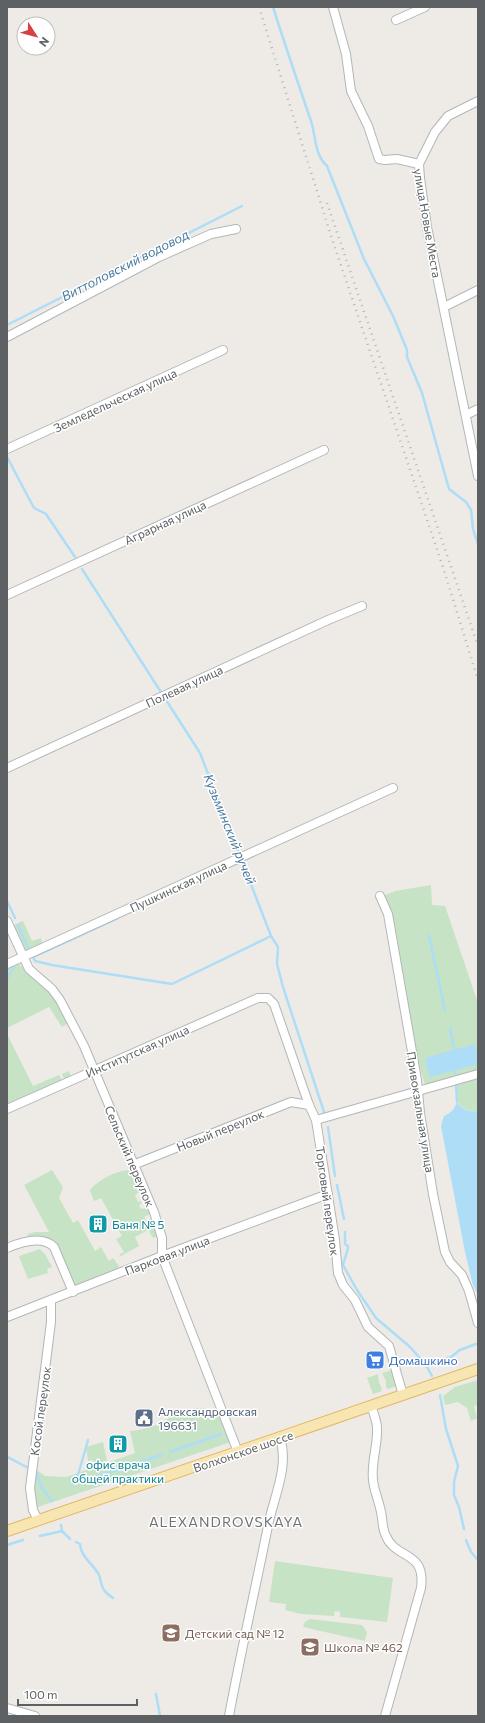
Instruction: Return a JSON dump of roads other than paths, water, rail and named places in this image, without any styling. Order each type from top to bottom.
[{"type":"main road","name":"Волхонское шоссе","points":[[7,1531],[372,1407],[403,1394],[478,1369]]},
{"type":"street","name":"улица Новые Места","points":[[333,7],[346,54],[351,91],[368,126],[379,158],[385,160],[397,159],[419,164],[427,227],[466,415],[475,451],[478,476]]},
{"type":"street","points":[[396,20],[425,7]]},
{"type":"street","points":[[419,164],[435,132],[448,116],[478,101]]},
{"type":"street","points":[[7,336],[159,257],[211,234],[236,229]]},
{"type":"street","points":[[444,307],[478,290]]},
{"type":"street","name":"Земледельческая улица","points":[[7,449],[223,350]]},
{"type":"street","points":[[466,415],[478,409]]},
{"type":"street","name":"Аграрная улица","points":[[7,595],[324,450]]},
{"type":"street","name":"Полевая улица","points":[[7,768],[314,626],[362,606]]},
{"type":"street","name":"Пушкинская улица","points":[[7,964],[392,788]]},
{"type":"street","name":"Привокзальная улица","points":[[380,896],[388,914],[418,1091],[433,1194],[445,1252],[450,1262],[462,1275],[471,1297],[478,1323]]},
{"type":"street","name":"Сельский переулок","points":[[7,921],[22,957],[29,969],[52,989],[60,1000],[74,1023],[95,1069],[133,1165],[154,1212],[162,1238],[162,1256],[238,1452]]},
{"type":"street","name":"Институтская улица","points":[[7,1109],[258,998],[268,998]]},
{"type":"street","name":"Торговый переулок","points":[[268,998],[274,1004],[309,1105],[316,1120],[335,1240],[338,1274],[343,1285],[355,1300],[368,1327],[389,1346],[403,1394]]},
{"type":"street","points":[[316,1120],[478,1074]]},
{"type":"street","name":"Новый переулок","points":[[133,1165],[290,1102],[309,1105]]},
{"type":"street","name":"Парковая улица","points":[[7,1318],[162,1256],[328,1194]]},
{"type":"street","points":[[7,1248],[21,1242],[45,1240],[50,1243],[54,1247],[73,1292]]},
{"type":"street","name":"Косой переулок","points":[[38,1520],[33,1510],[30,1495],[31,1477],[51,1322],[51,1301]]},
{"type":"street","points":[[372,1407],[377,1427],[372,1468],[373,1480],[385,1535],[392,1545],[420,1567],[423,1576],[386,1716]]},
{"type":"street","points":[[229,1716],[271,1513],[282,1469],[284,1454],[280,1438]]},
{"type":"street","points":[[7,1708],[35,1716]]},
{"type":"water","points":[[475,1044],[478,1064],[430,1077],[425,1061],[428,1057]]},
{"type":"water","points":[[457,1101],[463,1108],[478,1112],[478,1295],[473,1285],[465,1252],[441,1126],[444,1116],[449,1114]]},
{"type":"waterway","points":[[273,7],[313,127],[316,145],[320,156],[327,166],[364,259],[393,316],[407,350],[407,357],[422,393],[449,489],[466,502],[471,510],[473,529],[478,544]]},
{"type":"waterway","name":"Виттоловский водовод","points":[[7,325],[242,206]]},
{"type":"waterway","name":"Кузьминский ручей","points":[[7,457],[34,508],[46,514],[75,557]]},
{"type":"waterway","name":"Кузьминский ручей","points":[[82,569],[200,753],[271,936],[278,947],[277,964],[283,987],[324,1112]]},
{"type":"waterway","points":[[150,903],[190,886]]},
{"type":"waterway","points":[[7,901],[15,918]]},
{"type":"waterway","points":[[118,918],[33,957],[35,961],[52,965],[172,984],[271,936]]},
{"type":"waterway","points":[[18,925],[28,948]]},
{"type":"waterway","points":[[429,935],[445,1011]]},
{"type":"waterway","points":[[7,979],[14,966]]},
{"type":"waterway","points":[[450,1028],[455,1053]]},
{"type":"waterway","points":[[455,1068],[455,1074]]},
{"type":"waterway","points":[[456,1084],[457,1101]]},
{"type":"waterway","name":"Кузьминский ручей","points":[[328,1127],[335,1176]]},
{"type":"waterway","name":"Кузьминский ручей","points":[[337,1185],[344,1219]]},
{"type":"waterway","name":"Кузьминский ручей","points":[[345,1232],[345,1244],[348,1246],[343,1265],[357,1290],[376,1318],[410,1347],[426,1365],[432,1376]]},
{"type":"waterway","points":[[426,1365],[451,1357],[460,1350],[476,1344]]},
{"type":"waterway","name":"Кузьминский ручей","points":[[440,1395],[446,1429],[458,1466],[454,1482],[454,1495],[459,1507],[464,1529]]},
{"type":"waterway","points":[[170,1452],[221,1434]]},
{"type":"waterway","points":[[76,1482],[88,1440]]},
{"type":"waterway","points":[[126,1467],[161,1455]]},
{"type":"waterway","points":[[7,1457],[35,1470],[42,1488],[52,1501]]},
{"type":"waterway","points":[[73,1484],[123,1468]]},
{"type":"waterway","points":[[61,1525],[62,1531],[70,1539]]},
{"type":"waterway","points":[[40,1536],[62,1531]]},
{"type":"waterway","points":[[7,1545],[23,1540]]},
{"type":"waterway","name":"Кузьминский ручей","points":[[466,1540],[471,1552],[478,1560]]},
{"type":"waterway","points":[[76,1542],[80,1544],[85,1557],[97,1571],[102,1587],[113,1598]]},
{"type":"waterway","points":[[156,1694],[160,1716]]},
{"type":"railway","points":[[259,7],[332,239],[443,567],[478,680]]},
{"type":"railway","points":[[327,203],[478,646]]},
{"type":"place","name":"Баня № 5","points":[[98,1224]]},
{"type":"place","name":"Домашкино","points":[[375,1360]]},
{"type":"place","name":"Александровская 196631","points":[[144,1418]]},
{"type":"place","name":"офис врача общей практики","points":[[118,1444]]},
{"type":"place","name":"Детский сад № 12","points":[[171,1633]]},
{"type":"place","name":"Школа № 462","points":[[310,1647]]},
{"type":"district","name":"ALEXANDROVSKAYA","points":[[226,1521]]}]
